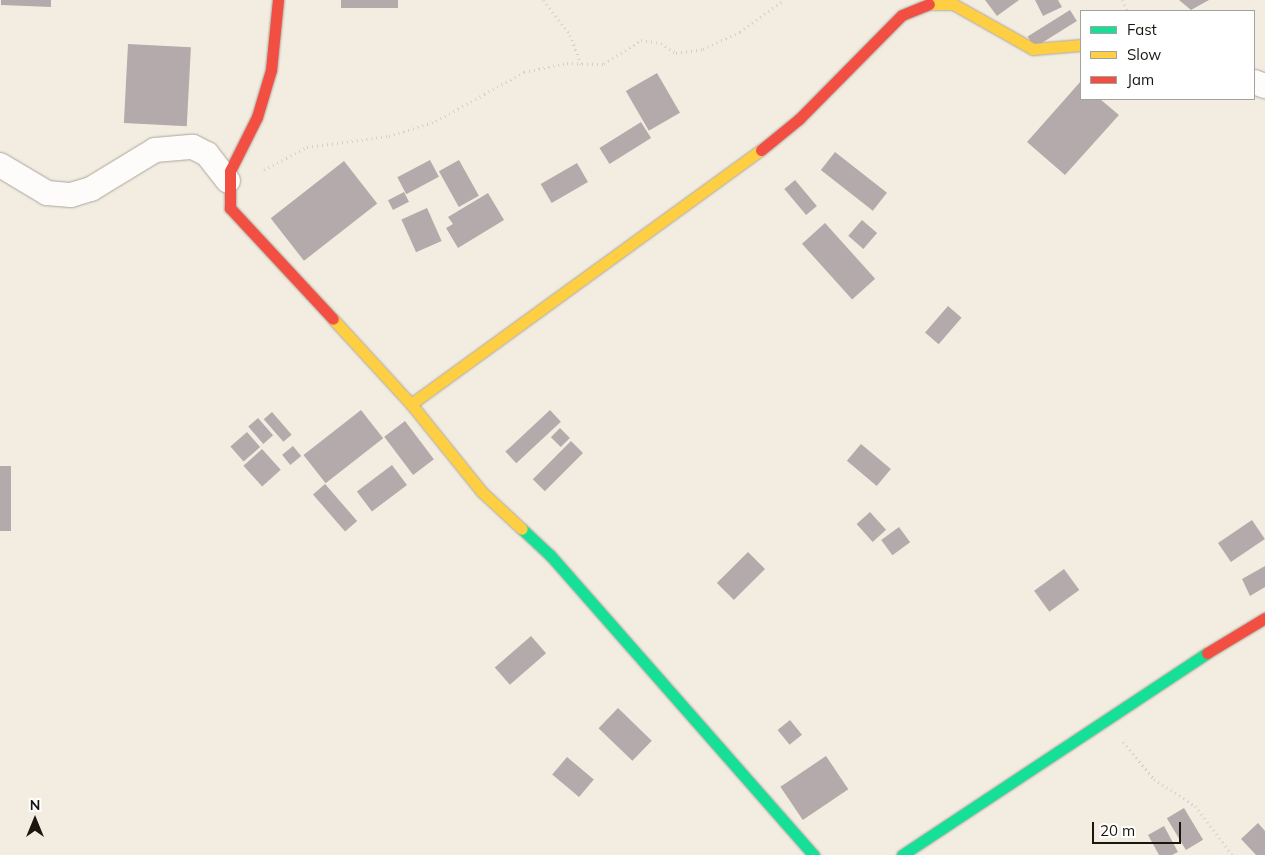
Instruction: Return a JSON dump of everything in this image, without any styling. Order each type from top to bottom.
[{"type":"street","points":[[227,186],[264,94],[278,0]]},
{"type":"street","points":[[411,404],[753,156],[800,118],[902,14],[921,4],[953,4],[1033,49],[1080,45]]},
{"type":"street","points":[[0,165],[47,193],[70,195],[91,189],[155,150],[193,146],[207,154],[227,186],[235,216],[411,404],[482,492],[550,555],[814,855]]},
{"type":"street","points":[[902,855],[1106,719],[1265,618]]},
{"type":"path","points":[[542,0],[570,35],[581,64]]},
{"type":"path","points":[[227,186],[307,146],[405,131],[457,112],[524,72],[581,64],[604,64],[641,40],[661,44],[676,53],[703,49],[740,32],[784,0]]},
{"type":"path","points":[[1106,719],[1154,778],[1209,821],[1232,855]]},
{"type":"building","points":[[1,0],[51,0],[51,7],[1,5]]},
{"type":"building","points":[[341,0],[398,0],[398,8],[341,8]]},
{"type":"building","points":[[985,0],[1019,0],[997,16]]},
{"type":"building","points":[[1035,0],[1058,0],[1062,7],[1043,16]]},
{"type":"building","points":[[1179,0],[1209,0],[1191,10]]},
{"type":"building","points":[[1070,10],[1077,21],[1034,48],[1028,36]]},
{"type":"building","points":[[128,44],[191,47],[187,126],[124,123]]},
{"type":"building","points":[[657,73],[680,113],[649,131],[626,91]]},
{"type":"building","points":[[1080,82],[1080,100],[1101,100],[1119,115],[1065,175],[1027,142]]},
{"type":"building","points":[[641,122],[651,138],[610,164],[599,148]]},
{"type":"building","points":[[835,152],[887,193],[873,211],[821,170]]},
{"type":"building","points":[[430,160],[439,177],[406,194],[397,177]]},
{"type":"building","points":[[459,160],[479,196],[459,207],[439,171]]},
{"type":"building","points":[[344,161],[377,204],[304,261],[271,218]]},
{"type":"building","points":[[577,163],[588,182],[552,203],[541,184]]},
{"type":"building","points":[[795,180],[817,206],[806,215],[784,189]]},
{"type":"building","points":[[404,192],[409,202],[393,210],[388,200]]},
{"type":"building","points":[[488,193],[504,220],[458,248],[446,228],[453,224],[448,217]]},
{"type":"building","points":[[427,208],[442,241],[416,252],[401,219]]},
{"type":"building","points":[[862,220],[877,233],[863,249],[848,236]]},
{"type":"building","points":[[825,223],[875,279],[852,299],[802,244]]},
{"type":"building","points":[[948,306],[962,318],[939,344],[925,332]]},
{"type":"building","points":[[361,410],[383,438],[326,483],[303,455]]},
{"type":"building","points":[[550,410],[561,422],[516,463],[505,452]]},
{"type":"building","points":[[272,412],[292,435],[283,442],[264,419]]},
{"type":"building","points":[[258,418],[273,435],[263,444],[248,427]]},
{"type":"building","points":[[405,421],[434,459],[413,475],[384,437]]},
{"type":"building","points":[[560,428],[570,438],[561,447],[551,437]]},
{"type":"building","points":[[247,432],[260,447],[244,462],[230,446]]},
{"type":"building","points":[[571,441],[583,453],[545,491],[533,479]]},
{"type":"building","points":[[861,444],[891,469],[877,486],[847,461]]},
{"type":"building","points":[[293,446],[301,456],[290,465],[282,455]]},
{"type":"building","points":[[262,449],[281,470],[262,487],[243,466]]},
{"type":"building","points":[[392,465],[407,485],[372,511],[357,491]]},
{"type":"building","points":[[0,466],[11,466],[11,531],[0,531]]},
{"type":"building","points":[[325,484],[357,521],[345,531],[313,494]]},
{"type":"building","points":[[870,512],[886,530],[873,542],[857,524]]},
{"type":"building","points":[[1252,520],[1265,539],[1231,562],[1218,543]]},
{"type":"building","points":[[899,527],[910,542],[892,555],[881,540]]},
{"type":"building","points":[[748,552],[765,569],[734,600],[717,583]]},
{"type":"building","points":[[1265,566],[1265,587],[1250,596],[1242,579]]},
{"type":"building","points":[[1064,569],[1079,590],[1049,612],[1034,591]]},
{"type":"building","points":[[531,636],[546,653],[510,685],[495,667]]},
{"type":"building","points":[[618,708],[652,741],[632,761],[599,728]]},
{"type":"building","points":[[790,720],[802,735],[790,745],[778,730]]},
{"type":"building","points":[[826,756],[848,789],[803,820],[780,787]]},
{"type":"building","points":[[567,757],[594,779],[579,797],[552,775]]},
{"type":"building","points":[[1184,808],[1203,840],[1186,850],[1167,818]]},
{"type":"building","points":[[1258,823],[1265,831],[1265,855],[1256,855],[1241,839]]},
{"type":"building","points":[[1164,826],[1178,852],[1172,855],[1159,855],[1148,835]]},
{"type":"traffic: fast","points":[[522,529],[550,555],[814,855]]},
{"type":"traffic: fast","points":[[902,855],[1207,653]]},
{"type":"traffic: slow","points":[[929,4],[953,4],[1033,49],[1080,45]]},
{"type":"traffic: slow","points":[[411,404],[761,150]]},
{"type":"traffic: slow","points":[[333,319],[411,404],[482,492],[522,529]]},
{"type":"traffic: jam","points":[[278,0],[271,70],[257,117],[230,171],[230,208],[333,319]]},
{"type":"traffic: jam","points":[[761,150],[799,119],[902,15],[929,4]]},
{"type":"traffic: jam","points":[[1207,653],[1265,618]]}]
